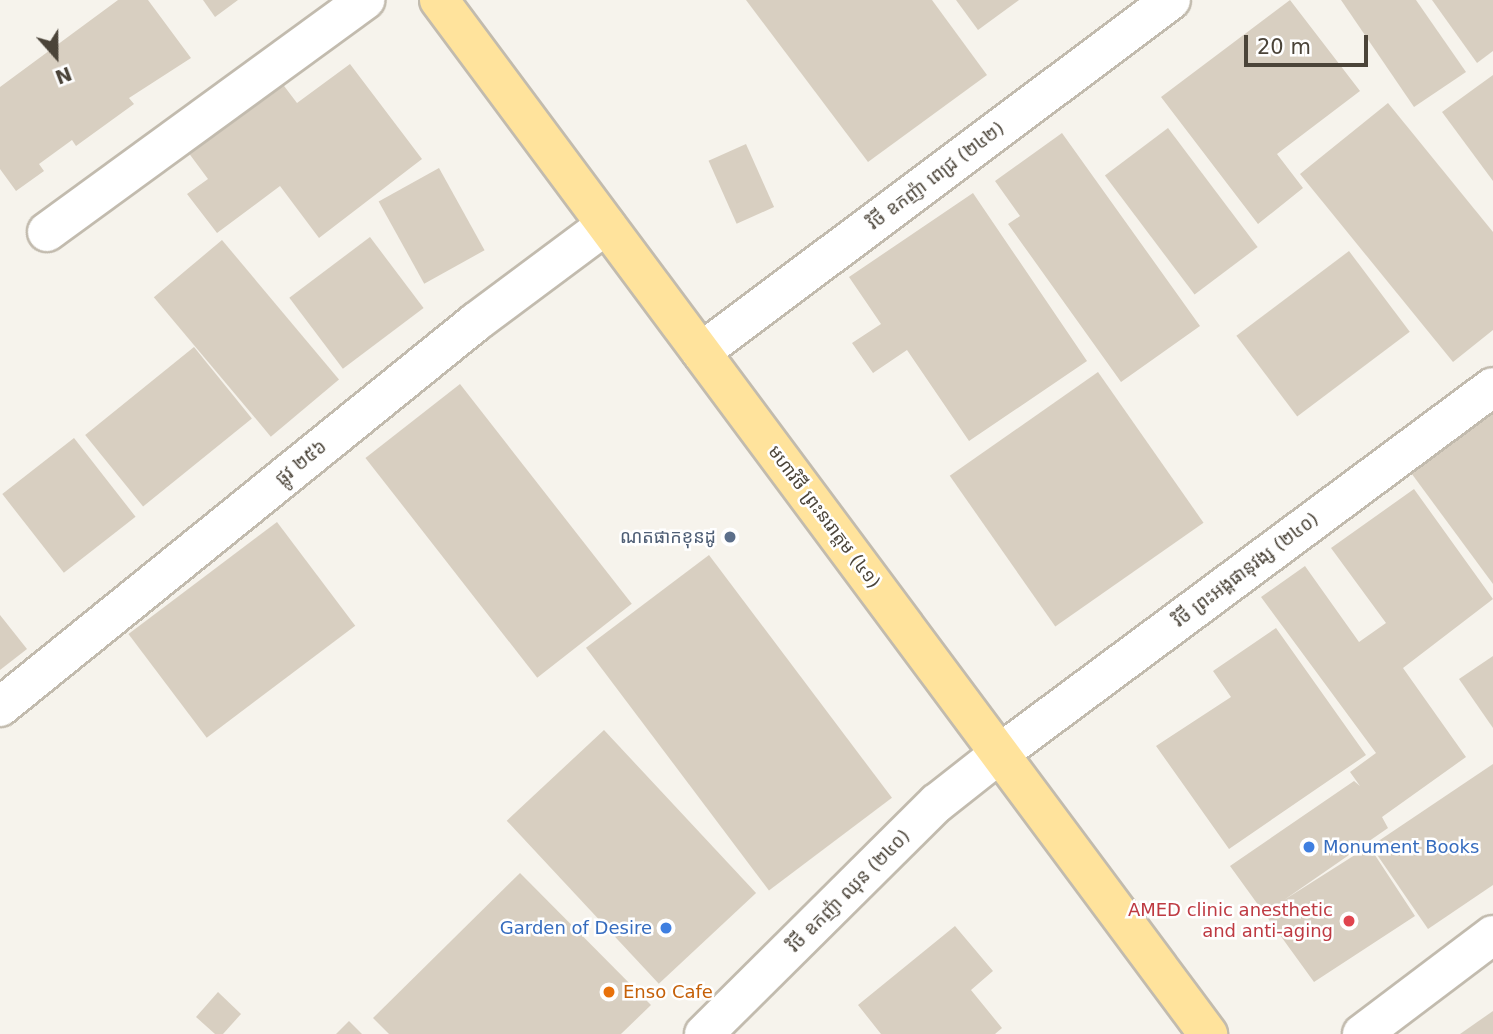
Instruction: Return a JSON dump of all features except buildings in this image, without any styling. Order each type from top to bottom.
[{"type":"main road","name":"មហាវិថី ព្រះនរោត្តម (៤១)","points":[[439,0],[1208,1034]]},
{"type":"street","points":[[47,232],[365,0]]},
{"type":"street","name":"វិថី ឧកញ៉ា ពេជ្រ (២៤២)","points":[[701,352],[1171,0]]},
{"type":"street","name":"ផ្លូវ ២៥៦","points":[[0,707],[476,322],[607,225]]},
{"type":"street","name":"វិថី ព្រះអង្គផានុវង្ស (២៤០)","points":[[999,754],[1493,387]]},
{"type":"street","name":"វិថី ឧកញ៉ា ឈុន (២៤០)","points":[[704,1034],[937,803],[999,754]]},
{"type":"street","points":[[1362,1034],[1493,935]]},
{"type":"place","name":"ណតផាកខុនដូ","points":[[730,537]]},
{"type":"place","name":"Monument Books","points":[[1309,847]]},
{"type":"place","name":"AMED clinic anesthetic and anti-aging","points":[[1349,921]]},
{"type":"place","name":"Garden of Desire","points":[[666,928]]},
{"type":"place","name":"Enso Cafe","points":[[609,992]]}]
